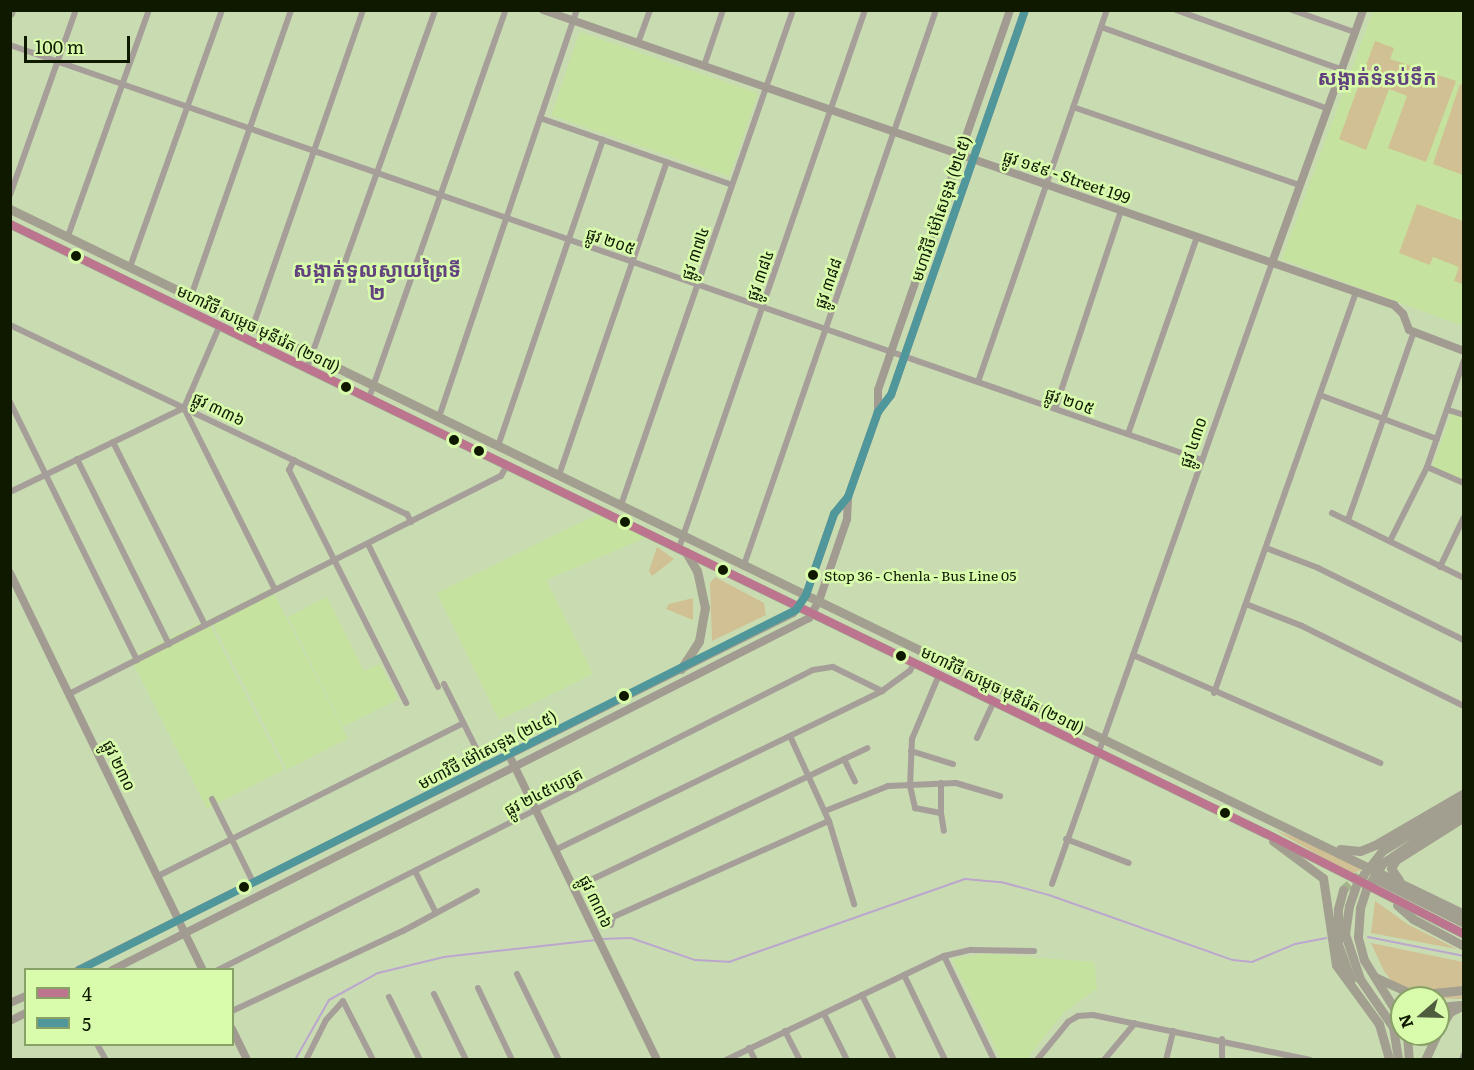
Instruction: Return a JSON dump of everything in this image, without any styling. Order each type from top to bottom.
[{"type":"main road","name":"ផ្លូវ ១៩៩ - Street 199","points":[[543,10],[1399,308],[1413,334]]},
{"type":"main road","name":"មហាវិថី ម៉ៅសេទុង (២៤៥)","points":[[878,412],[878,390],[1010,10]]},
{"type":"main road","name":"មហាវិថី ម៉ៅសេទុង (២៤៥)","points":[[114,968],[801,624],[812,613],[819,601],[847,519],[848,497],[878,412],[891,395],[1025,10]]},
{"type":"main road","name":"ផ្លូវ ៤៣០","points":[[1272,263],[1353,32],[1363,10]]},
{"type":"main road","name":"មហាវិថី សម្តេច មុនីរ៉េត (២១៧)","points":[[10,209],[1464,914]]},
{"type":"main road","name":"មហាវិថី សម្តេច មុនីរ៉េត (២១៧)","points":[[10,224],[1265,833],[1464,934]]},
{"type":"main road","points":[[1413,334],[1464,351]]},
{"type":"main road","name":"មហាវិថី ម៉ៅសេទុង (២៤៥)","points":[[80,968],[681,669],[799,607],[806,595],[834,514],[848,497]]},
{"type":"main road","points":[[681,669],[699,641],[705,609],[697,571],[682,550]]},
{"type":"main road","name":"ផ្លូវ ២៣០","points":[[10,573],[203,968]]},
{"type":"main road","name":"ផ្លូវ ៣៣៦","points":[[509,755],[657,1059]]},
{"type":"main road","points":[[1326,847],[1354,852],[1375,846],[1464,793]]},
{"type":"main road","points":[[1390,1003],[1371,974],[1358,937],[1358,917],[1366,889],[1389,857],[1464,801]]},
{"type":"main road","points":[[1398,1059],[1393,1027],[1361,987],[1345,934],[1349,906],[1357,883],[1382,851],[1464,809]]},
{"type":"main road","points":[[1403,884],[1391,870],[1394,863],[1464,817]]},
{"type":"main road","points":[[1265,833],[1323,878],[1329,894],[1333,956],[1342,976],[1390,1005]]},
{"type":"main road","points":[[1380,881],[1464,923]]},
{"type":"main road","points":[[1343,890],[1338,909],[1338,944],[1384,1034],[1389,1059]]},
{"type":"main road","points":[[1388,896],[1413,919],[1463,946]]},
{"type":"main road","points":[[1442,904],[1464,909]]},
{"type":"main road","points":[[1371,974],[1389,987],[1414,995],[1464,990]]},
{"type":"main road","points":[[10,1004],[24,997]]},
{"type":"main road","points":[[1450,1012],[1464,1005]]},
{"type":"main road","points":[[10,1020],[24,1014]]},
{"type":"main road","points":[[234,1033],[247,1059]]},
{"type":"street","points":[[10,195],[76,10]]},
{"type":"street","points":[[68,236],[149,10]]},
{"type":"street","points":[[130,267],[222,10]]},
{"type":"street","points":[[191,296],[291,10]]},
{"type":"street","points":[[253,326],[363,10]]},
{"type":"street","points":[[307,368],[435,10]]},
{"type":"street","points":[[369,398],[506,10]]},
{"type":"street","points":[[439,417],[577,10]]},
{"type":"street","points":[[638,44],[650,10]]},
{"type":"street","points":[[704,66],[723,10]]},
{"type":"street","name":"ផ្លូវ ៣៧៤","points":[[621,505],[793,10]]},
{"type":"street","name":"ផ្លូវ ៣៨៤","points":[[682,550],[683,535],[865,10]]},
{"type":"street","name":"ផ្លូវ ៣៨៨","points":[[744,565],[936,10]]},
{"type":"street","points":[[978,382],[1107,10]]},
{"type":"street","points":[[1176,10],[1340,69]]},
{"type":"street","points":[[1292,10],[1353,32]]},
{"type":"street","points":[[1101,27],[1326,108]]},
{"type":"street","name":"ផ្លូវ ២០៥","points":[[10,45],[1202,460]]},
{"type":"street","points":[[1074,107],[1299,184]]},
{"type":"street","points":[[540,118],[732,185]]},
{"type":"street","points":[[498,446],[603,140]]},
{"type":"street","points":[[559,475],[668,162]]},
{"type":"street","points":[[1055,409],[1121,211]]},
{"type":"street","points":[[1128,434],[1197,237]]},
{"type":"street","name":"ផ្លូវ ៤៣០","points":[[1052,884],[1066,839],[1104,739],[1272,263]]},
{"type":"street","points":[[1214,693],[1356,292]]},
{"type":"street","name":"ផ្លូវ ៣៣៦","points":[[10,325],[407,514],[411,522]]},
{"type":"street","points":[[10,492],[184,408],[220,325]]},
{"type":"street","points":[[1348,520],[1413,334]]},
{"type":"street","points":[[1390,541],[1427,466],[1464,360]]},
{"type":"street","points":[[1320,395],[1437,439]]},
{"type":"street","points":[[10,402],[137,660]]},
{"type":"street","points":[[184,408],[275,590]]},
{"type":"street","points":[[1448,410],[1464,415]]},
{"type":"street","points":[[113,442],[205,625]]},
{"type":"street","points":[[77,459],[169,644]]},
{"type":"street","points":[[294,460],[289,470],[406,703]]},
{"type":"street","points":[[69,694],[501,476],[507,465]]},
{"type":"street","points":[[1427,466],[1464,483]]},
{"type":"street","points":[[1332,513],[1464,578]]},
{"type":"street","points":[[1440,567],[1464,516]]},
{"type":"street","points":[[368,544],[485,766]]},
{"type":"street","points":[[1266,548],[1318,568],[1464,640]]},
{"type":"street","points":[[1246,604],[1302,626],[1464,706]]},
{"type":"street","points":[[1133,655],[1214,693],[1380,763]]},
{"type":"street","points":[[555,850],[882,691],[910,671],[914,663]]},
{"type":"street","name":"ផ្លូវ ២៤៥ហ្សេត","points":[[220,968],[813,670],[833,667],[882,691]]},
{"type":"street","points":[[939,675],[916,723],[911,751],[910,786],[917,810],[941,813]]},
{"type":"street","points":[[977,738],[994,701]]},
{"type":"street","points":[[158,876],[464,723]]},
{"type":"street","points":[[790,736],[825,811],[854,904]]},
{"type":"street","points":[[574,888],[867,748]]},
{"type":"street","points":[[911,751],[953,764]]},
{"type":"street","points":[[844,759],[855,782]]},
{"type":"street","points":[[825,811],[871,790],[941,783],[967,785],[1000,796]]},
{"type":"street","points":[[941,783],[941,813],[944,831]]},
{"type":"street","points":[[212,800],[253,882]]},
{"type":"street","points":[[611,925],[614,917],[828,821]]},
{"type":"street","points":[[1066,839],[1129,863]]},
{"type":"street","points":[[415,871],[435,911]]},
{"type":"street","points":[[234,1010],[403,931],[435,911],[477,891]]},
{"type":"street","points":[[726,1059],[944,956],[971,950],[1034,951]]},
{"type":"street","points":[[944,956],[994,1059]]},
{"type":"street","points":[[517,974],[559,1059]]},
{"type":"street","points":[[904,975],[945,1059]]},
{"type":"street","points":[[478,988],[512,1059]]},
{"type":"street","points":[[434,994],[466,1059]]},
{"type":"street","points":[[862,995],[894,1059]]},
{"type":"street","points":[[389,997],[420,1059]]},
{"type":"street","points":[[306,1059],[326,1020],[343,1001],[373,1059]]},
{"type":"street","points":[[824,1014],[847,1059]]},
{"type":"street","points":[[1037,1059],[1068,1022],[1078,1016],[1093,1015],[1222,1039],[1310,1059]]},
{"type":"street","points":[[1104,1059],[1135,1023]]},
{"type":"street","points":[[785,1031],[800,1059]]},
{"type":"street","points":[[1166,1059],[1173,1031]]},
{"type":"street","points":[[1222,1039],[1222,1059]]},
{"type":"street","points":[[98,1046],[106,1059]]},
{"type":"street","points":[[749,1048],[755,1059]]},
{"type":"street","points":[[1462,1059],[1464,1054]]},
{"type":"shaded area","points":[[1373,11],[1463,11],[1463,326],[1282,259]]},
{"type":"shaded area","points":[[580,32],[758,93],[729,176],[551,115]]},
{"type":"shaded area","points":[[1375,41],[1394,48],[1390,59],[1456,81],[1426,162],[1388,148],[1407,96],[1389,89],[1366,150],[1339,139]]},
{"type":"shaded area","points":[[1460,84],[1464,85],[1463,175],[1433,164]]},
{"type":"shaded area","points":[[1417,204],[1463,221],[1462,284],[1454,281],[1459,267],[1433,257],[1430,265],[1399,253]]},
{"type":"shaded area","points":[[1452,412],[1463,417],[1463,481],[1432,468]]},
{"type":"shaded area","points":[[598,514],[647,537],[546,580],[593,674],[499,720],[437,593]]},
{"type":"shaded area","points":[[657,547],[674,559],[652,576],[649,571]]},
{"type":"shaded area","points":[[715,577],[764,603],[766,615],[712,641],[710,583]]},
{"type":"shaded area","points":[[271,588],[348,739],[287,769],[210,619]]},
{"type":"shaded area","points":[[327,597],[364,671],[380,664],[398,699],[343,727],[288,617]]},
{"type":"shaded area","points":[[693,598],[693,620],[666,609],[669,604]]},
{"type":"shaded area","points":[[207,619],[284,770],[207,809],[130,658]]},
{"type":"shaded area","points":[[1275,830],[1306,841],[1363,869],[1351,874]]},
{"type":"shaded area","points":[[1375,901],[1409,925],[1457,949],[1371,933]]},
{"type":"shaded area","points":[[1371,943],[1463,962],[1463,999],[1450,999],[1450,986],[1396,986],[1384,971]]},
{"type":"shaded area","points":[[986,954],[1094,962],[1097,988],[1063,1013],[1027,1059],[1001,1059],[952,959]]},
{"type":"waterway","points":[[601,939],[631,938],[695,960],[729,962],[965,879],[1001,882],[1049,895],[1233,960],[1252,962],[1295,944],[1326,938]]},
{"type":"waterway","points":[[1368,937],[1464,956]]},
{"type":"waterway","points":[[295,1060],[329,1000],[378,973],[444,957],[596,940]]},
{"type":"tunnel","points":[[1343,890],[1359,875],[1380,881]]},
{"type":"transit line","name":"5","points":[[83,968],[796,610],[806,595],[834,514],[848,497],[878,412],[891,395],[1025,10]]},
{"type":"transit line","name":"4","points":[[10,224],[1265,833],[1464,934]]},
{"type":"place","name":"Stop 36 - Chenla - Bus Line 05","points":[[813,575]]},
{"type":"district","name":"សង្កាត់ទំនប់ទឹក","points":[[1377,76]]},
{"type":"district","name":"សង្កាត់ទួលស្វាយព្រៃទី ២","points":[[377,280]]}]
